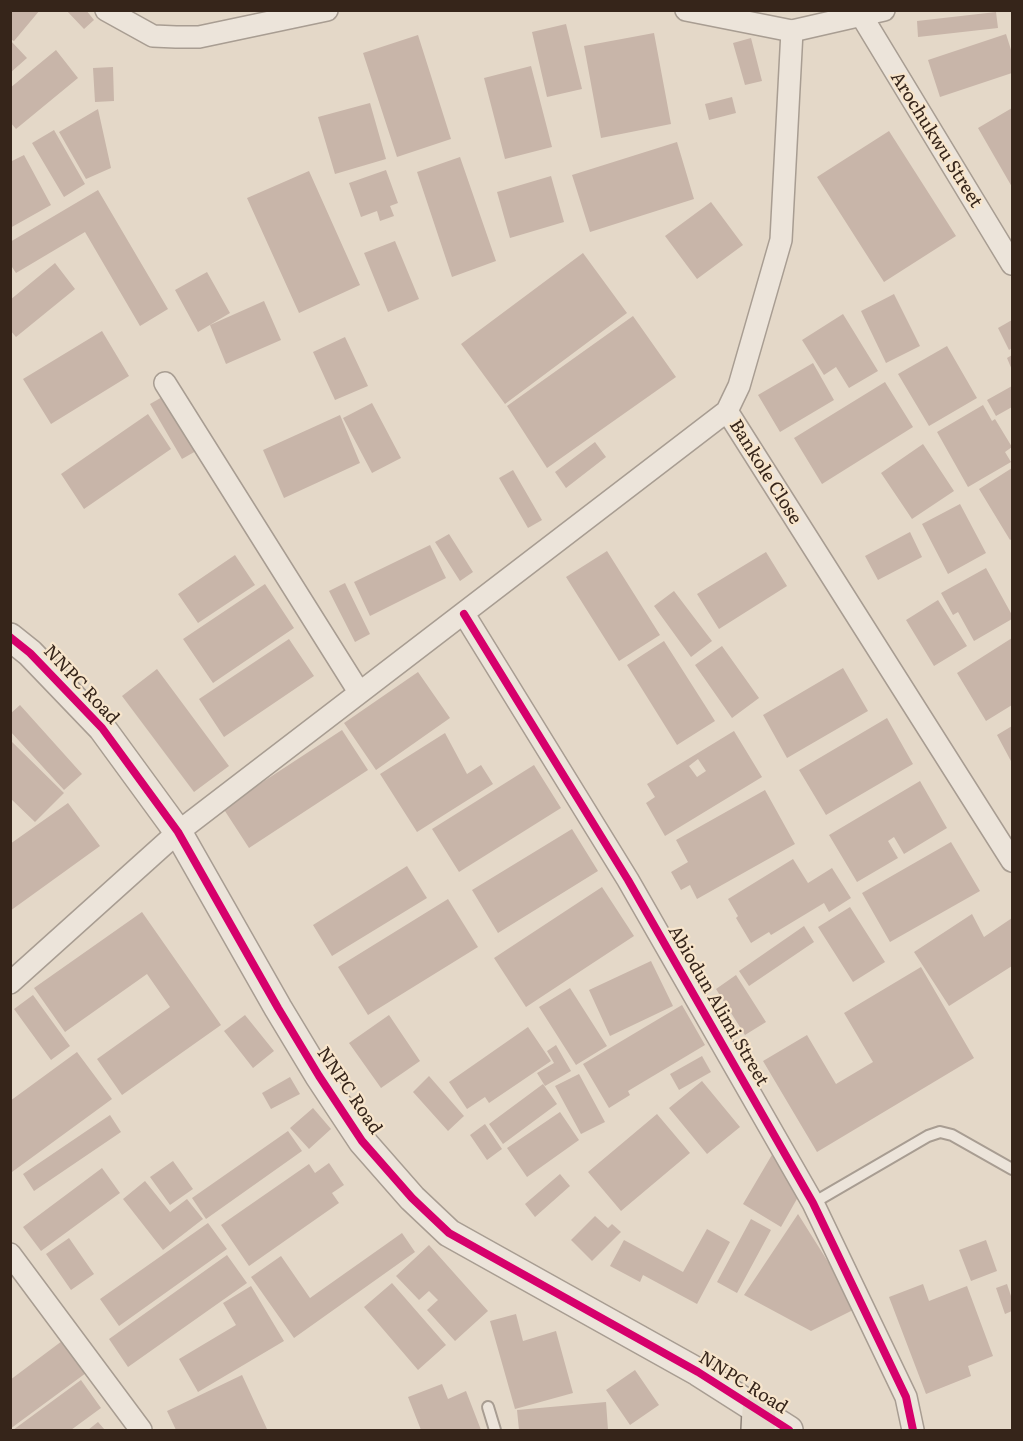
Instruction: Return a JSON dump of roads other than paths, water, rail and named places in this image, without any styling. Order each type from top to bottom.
[{"type":"street","points":[[109,12],[153,36],[199,37],[327,10]]},
{"type":"street","points":[[686,10],[792,32],[859,13],[884,10]]},
{"type":"street","name":"Arochukwu Street","points":[[859,13],[1012,264]]},
{"type":"street","name":"Bankole Close","points":[[792,32],[781,240],[739,386],[727,411],[1012,861]]},
{"type":"street","points":[[165,383],[359,692]]},
{"type":"street","points":[[10,982],[178,831],[727,411]]},
{"type":"street","name":"Abiodun Alimi Street","points":[[464,614],[628,880],[813,1203],[906,1397],[913,1431]]},
{"type":"street","name":"NNPC Road","points":[[10,637],[38,660],[102,728],[178,831],[319,1076],[362,1141],[412,1198],[449,1233],[698,1372],[758,1420],[789,1431]]},
{"type":"street","points":[[10,1254],[141,1431]]},
{"type":"lane","points":[[813,1203],[928,1136],[940,1132],[952,1135],[1012,1169]]},
{"type":"lane","points":[[488,1407],[495,1431]]}]
